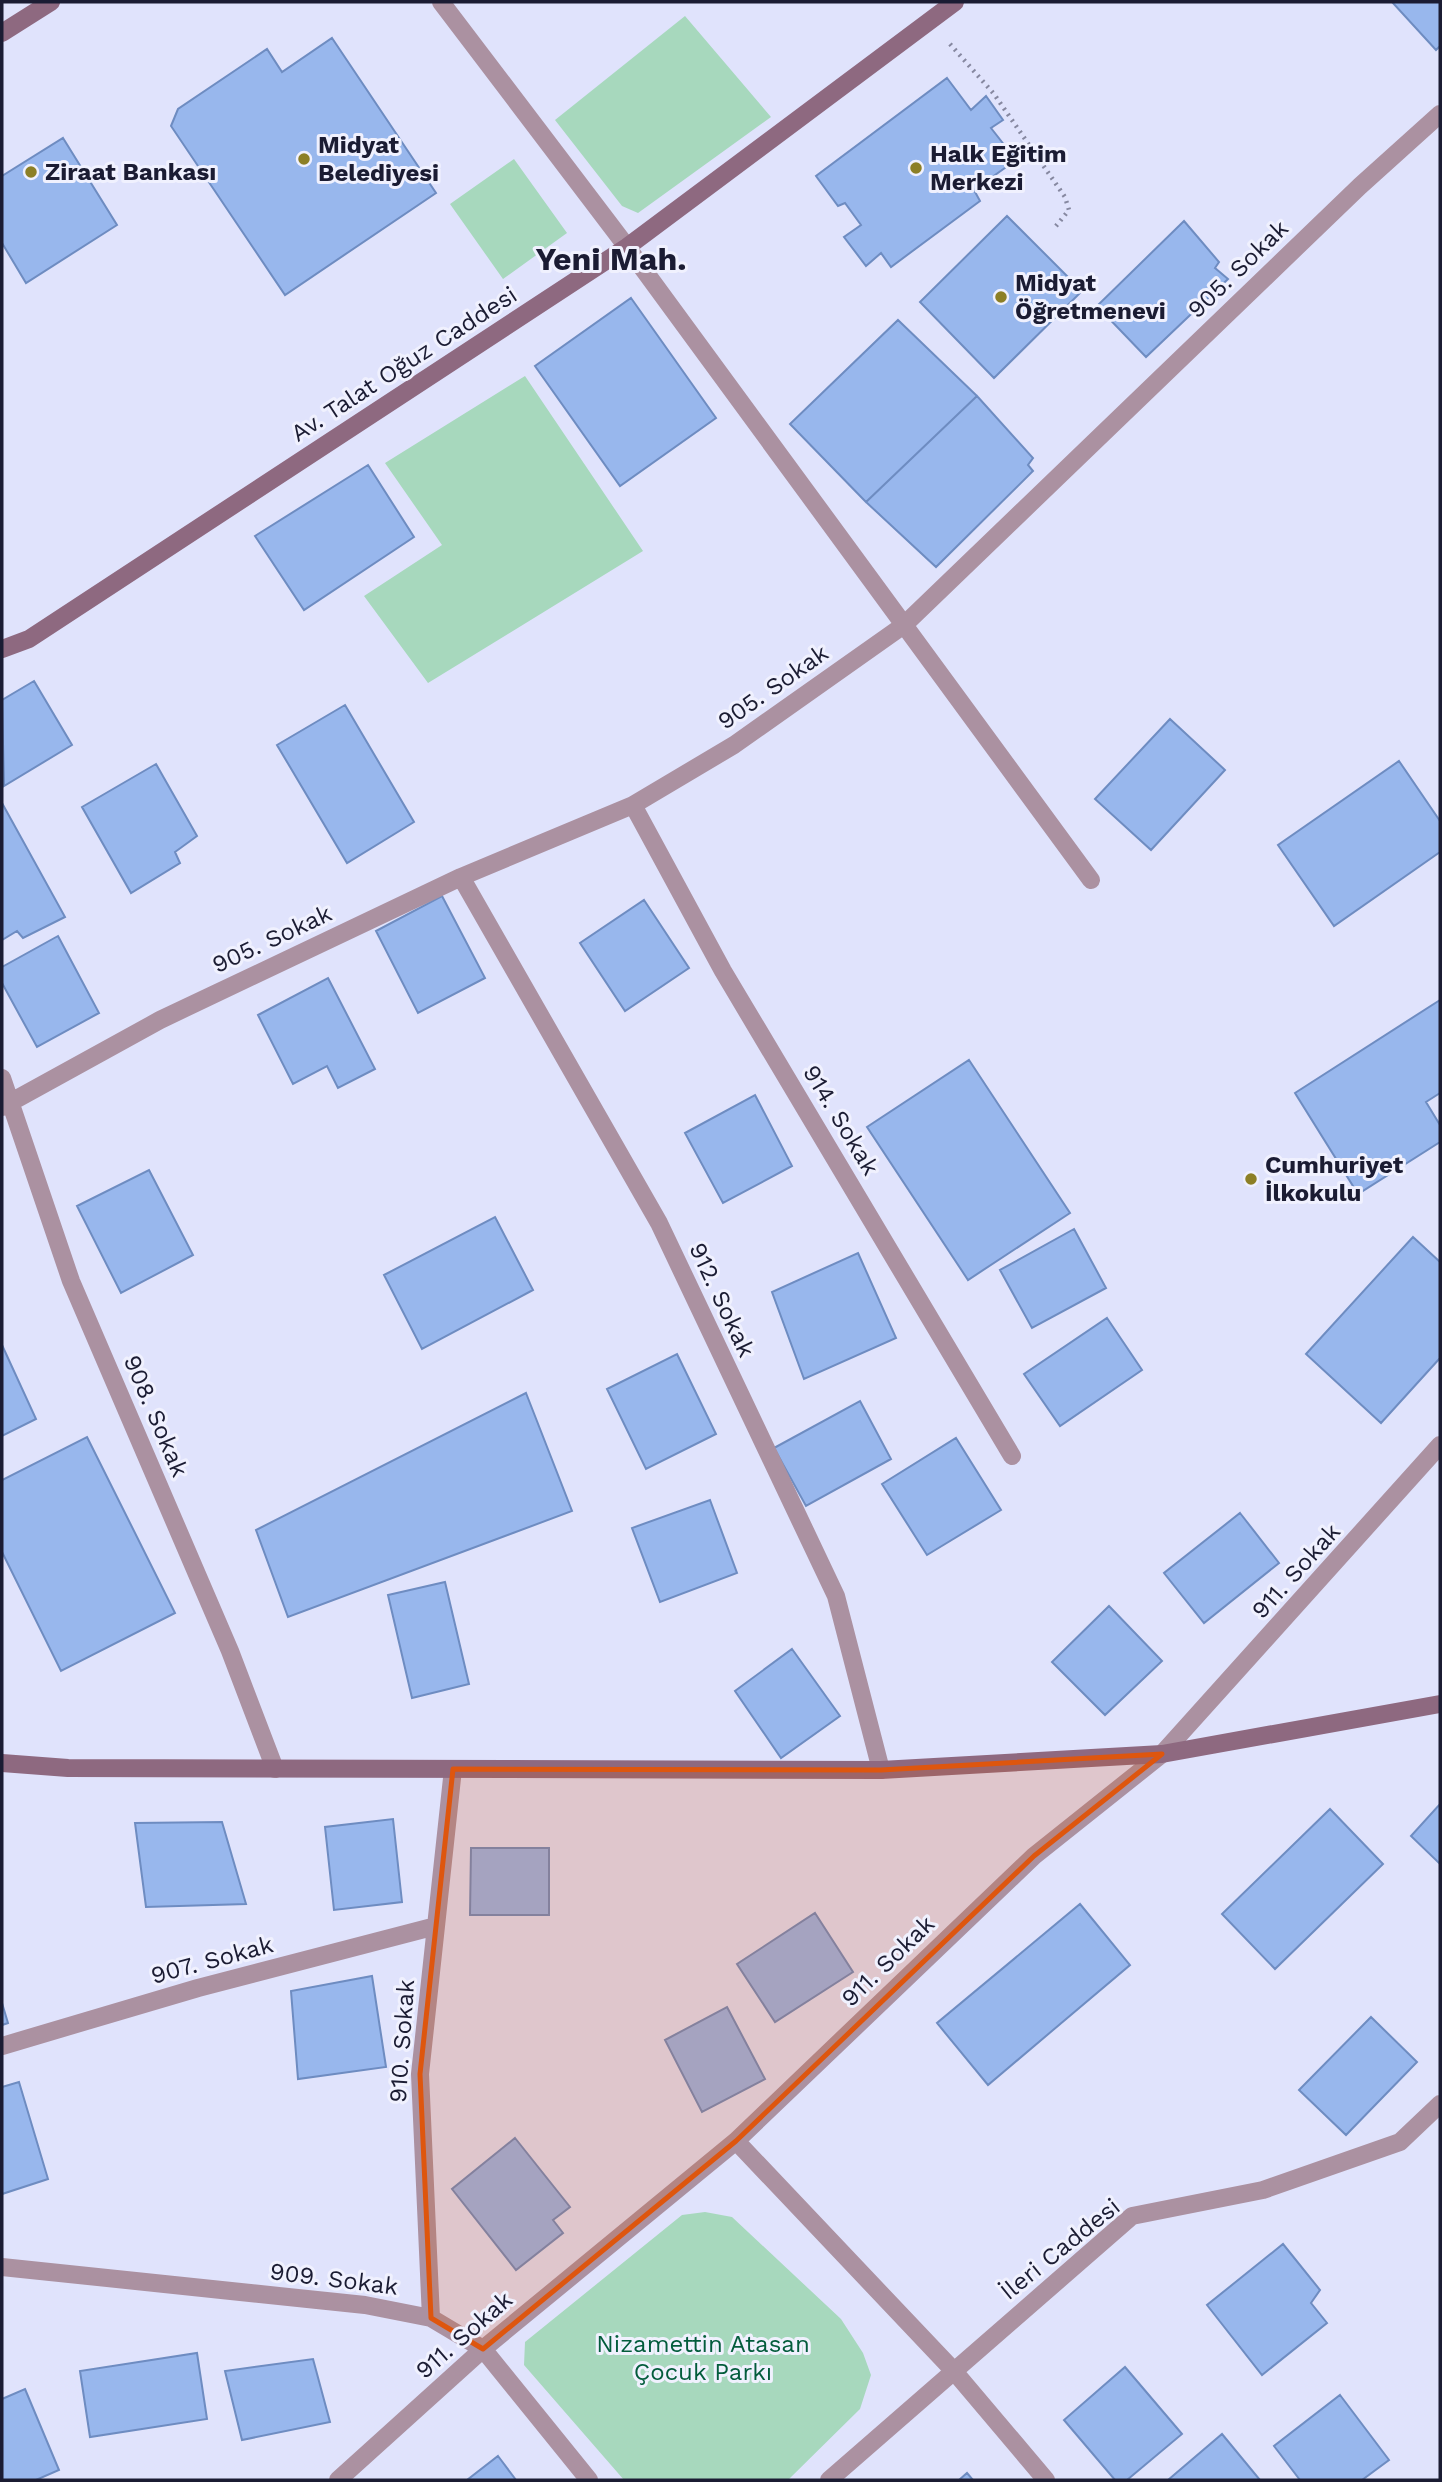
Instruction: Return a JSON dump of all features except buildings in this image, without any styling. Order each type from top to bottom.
[{"type":"street","points":[[2,33],[51,2]]},
{"type":"street","points":[[441,2],[628,247],[1091,880]]},
{"type":"street","name":"Av. Talat Oğuz Caddesi","points":[[2,649],[29,639],[628,247],[955,2]]},
{"type":"street","name":"905. Sokak","points":[[7,1104],[160,1020],[461,877],[633,805],[734,745],[904,625],[1360,186],[1440,114]]},
{"type":"street","name":"914. Sokak","points":[[633,805],[723,971],[1012,1456]]},
{"type":"street","name":"912. Sokak","points":[[461,877],[659,1223],[836,1595],[881,1770]]},
{"type":"street","name":"908. Sokak","points":[[2,1078],[7,1104],[71,1280],[225,1639],[275,1769]]},
{"type":"street","name":"911. Sokak","points":[[338,2480],[484,2349],[736,2141],[1034,1856],[1163,1754],[1440,1445]]},
{"type":"street","points":[[2,1763],[68,1768],[881,1770],[1163,1754],[1440,1704]]},
{"type":"street","name":"910. Sokak","points":[[431,2318],[420,2074],[453,1769]]},
{"type":"street","name":"907. Sokak","points":[[2,2046],[198,1988],[436,1926]]},
{"type":"street","name":"İleri Caddesi","points":[[829,2480],[1132,2216],[1263,2190],[1400,2142],[1440,2104]]},
{"type":"street","points":[[736,2141],[953,2370],[1046,2480]]},
{"type":"street","name":"909. Sokak","points":[[2,2267],[365,2305],[431,2318],[484,2349],[589,2480]]},
{"type":"path","points":[[931,22],[994,94],[1065,197],[1069,210],[1056,226]]},
{"type":"highlighted area","points":[[1162,1754],[1034,1856],[736,2141],[483,2349],[431,2318],[420,2074],[453,1769],[881,1770]]},
{"type":"green space","points":[[685,16],[771,117],[638,213],[622,206],[555,120]]},
{"type":"green space","points":[[514,159],[567,233],[503,279],[450,204]]},
{"type":"green space","points":[[525,376],[643,551],[428,683],[364,596],[442,545],[385,463]]},
{"type":"green space","name":"Nizamettin Atasan Çocuk Parkı","points":[[705,2212],[732,2217],[841,2319],[863,2353],[871,2375],[860,2409],[788,2480],[624,2480],[524,2365],[525,2342],[682,2215]]},
{"type":"place","name":"Midyat Belediyesi","points":[[304,159]]},
{"type":"place","name":"Halk Eğitim Merkezi","points":[[916,168]]},
{"type":"place","name":"Ziraat Bankası","points":[[31,172]]},
{"type":"place","name":"Midyat Öğretmenevi","points":[[1001,297]]},
{"type":"place","name":"Cumhuriyet İlkokulu","points":[[1251,1179]]},
{"type":"district","name":"Yeni Mah.","points":[[611,259]]}]
